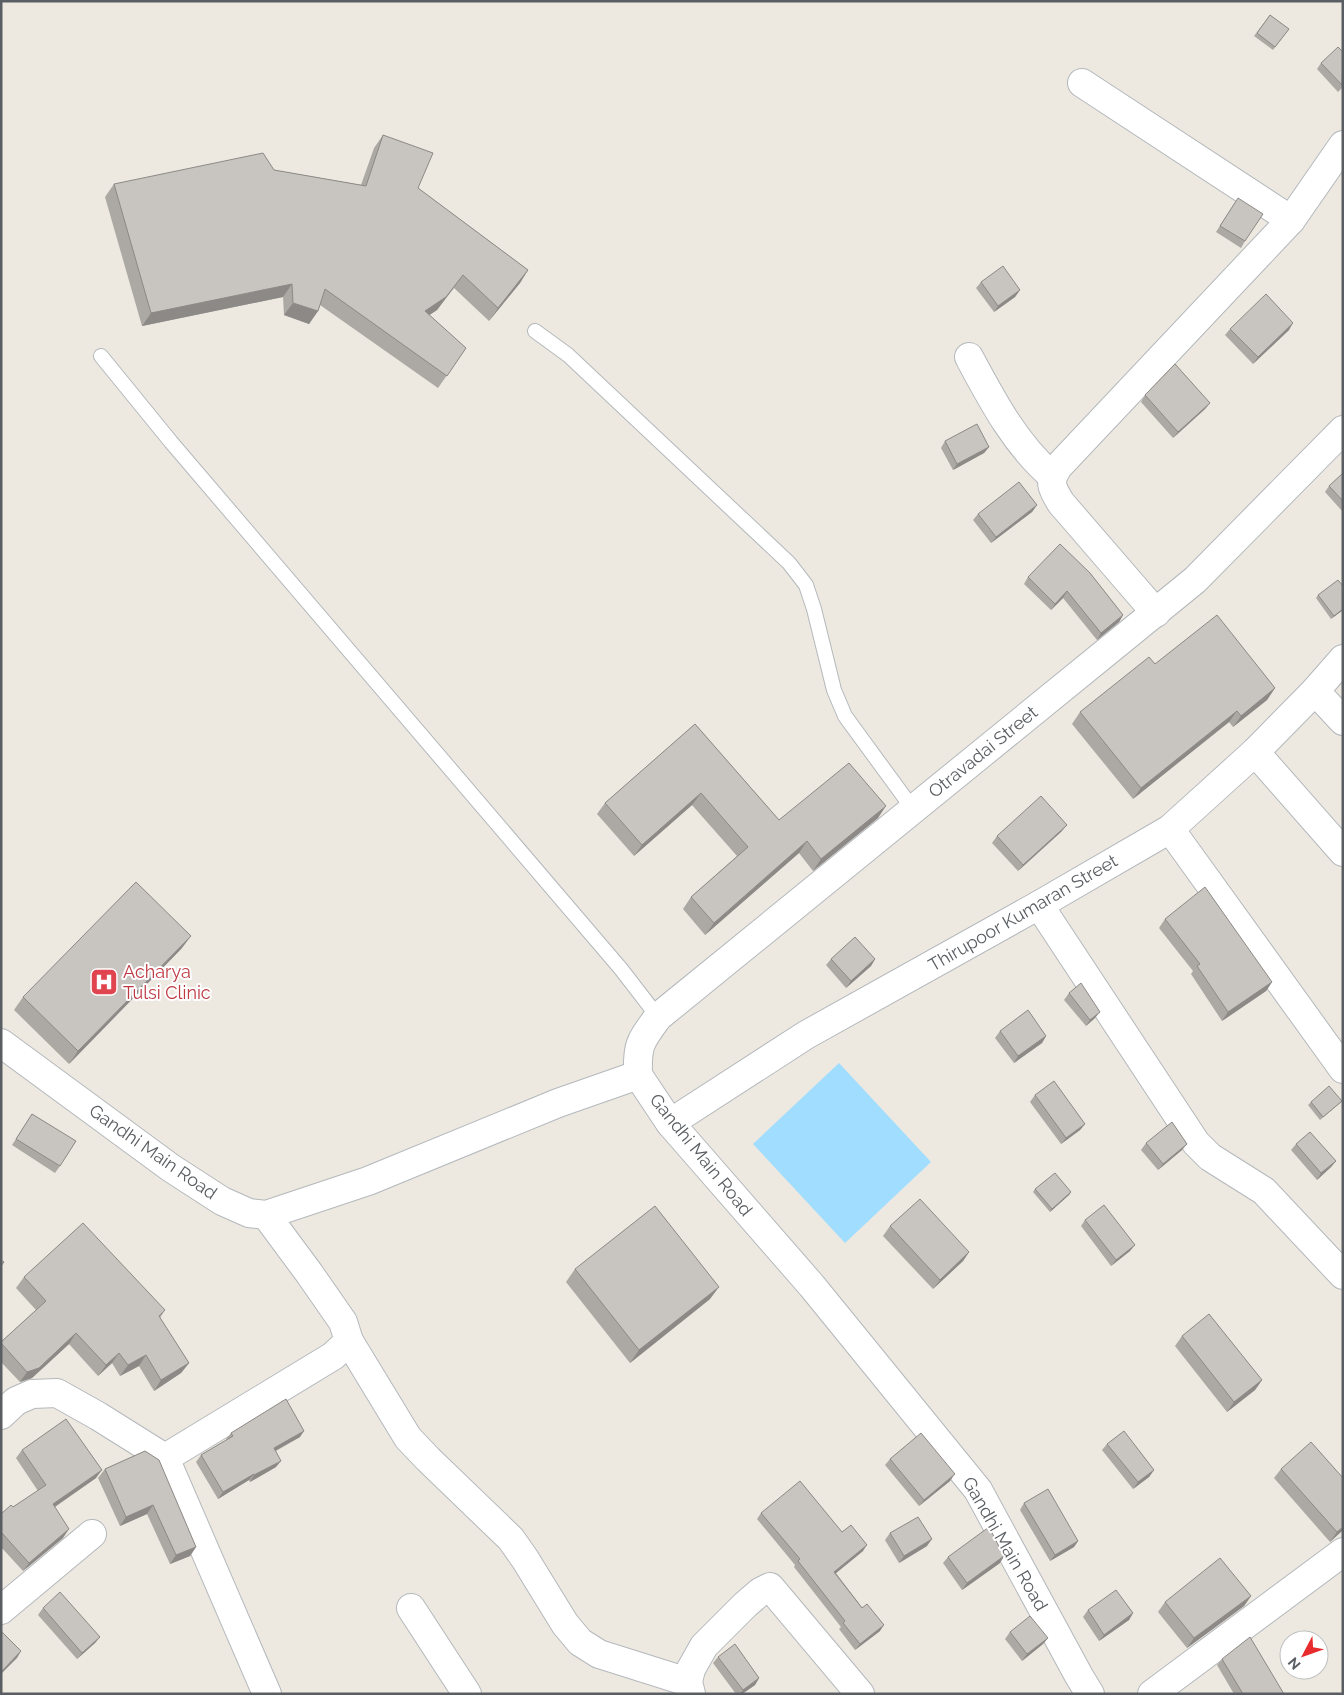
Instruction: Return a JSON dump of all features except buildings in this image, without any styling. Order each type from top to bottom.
[{"type":"street","points":[[1082,83],[1291,220]]},
{"type":"street","points":[[1156,612],[1061,503],[1053,489],[1052,476],[1291,220],[1343,145]]},
{"type":"street","points":[[969,357],[999,412],[1036,462],[1052,476]]},
{"type":"street","name":"Otravadai Street","points":[[638,1075],[637,1053],[641,1040],[658,1017],[1195,580],[1343,430]]},
{"type":"street","name":"Thirupoor Kumaran Street","points":[[670,1123],[806,1035],[1040,905],[1170,829],[1255,752],[1343,659]]},
{"type":"street","points":[[1314,691],[1343,720]]},
{"type":"street","points":[[1255,752],[1343,852]]},
{"type":"street","points":[[1170,829],[1343,1069]]},
{"type":"street","points":[[1040,905],[1196,1143],[1210,1157],[1264,1191],[1343,1275]]},
{"type":"street","name":"Gandhi Main Road","points":[[1,1042],[171,1168],[222,1201],[249,1213],[266,1215],[368,1181],[558,1103],[638,1075],[670,1123],[812,1286],[978,1490],[1090,1694]]},
{"type":"street","points":[[266,1215],[343,1322],[348,1341],[408,1438],[511,1539],[564,1624],[580,1642],[599,1654],[689,1688],[691,1669],[704,1646],[745,1605],[760,1592],[770,1587],[860,1694]]},
{"type":"street","points":[[165,1458],[333,1356],[348,1341]]},
{"type":"street","points":[[1,1415],[16,1401],[32,1394],[57,1394],[98,1416],[165,1458],[267,1694]]},
{"type":"street","points":[[1,1610],[92,1534]]},
{"type":"street","points":[[1152,1694],[1343,1552]]},
{"type":"street","points":[[411,1608],[467,1694]]},
{"type":"lane","points":[[535,331],[568,355],[789,564],[806,585],[814,609],[834,690],[846,716],[913,810]]},
{"type":"lane","points":[[100,356],[620,969],[658,1017]]},
{"type":"water","points":[[839,1063],[931,1162],[845,1243],[753,1144]]},
{"type":"place","name":"Acharya Tulsi Clinic","points":[[104,982]]}]
